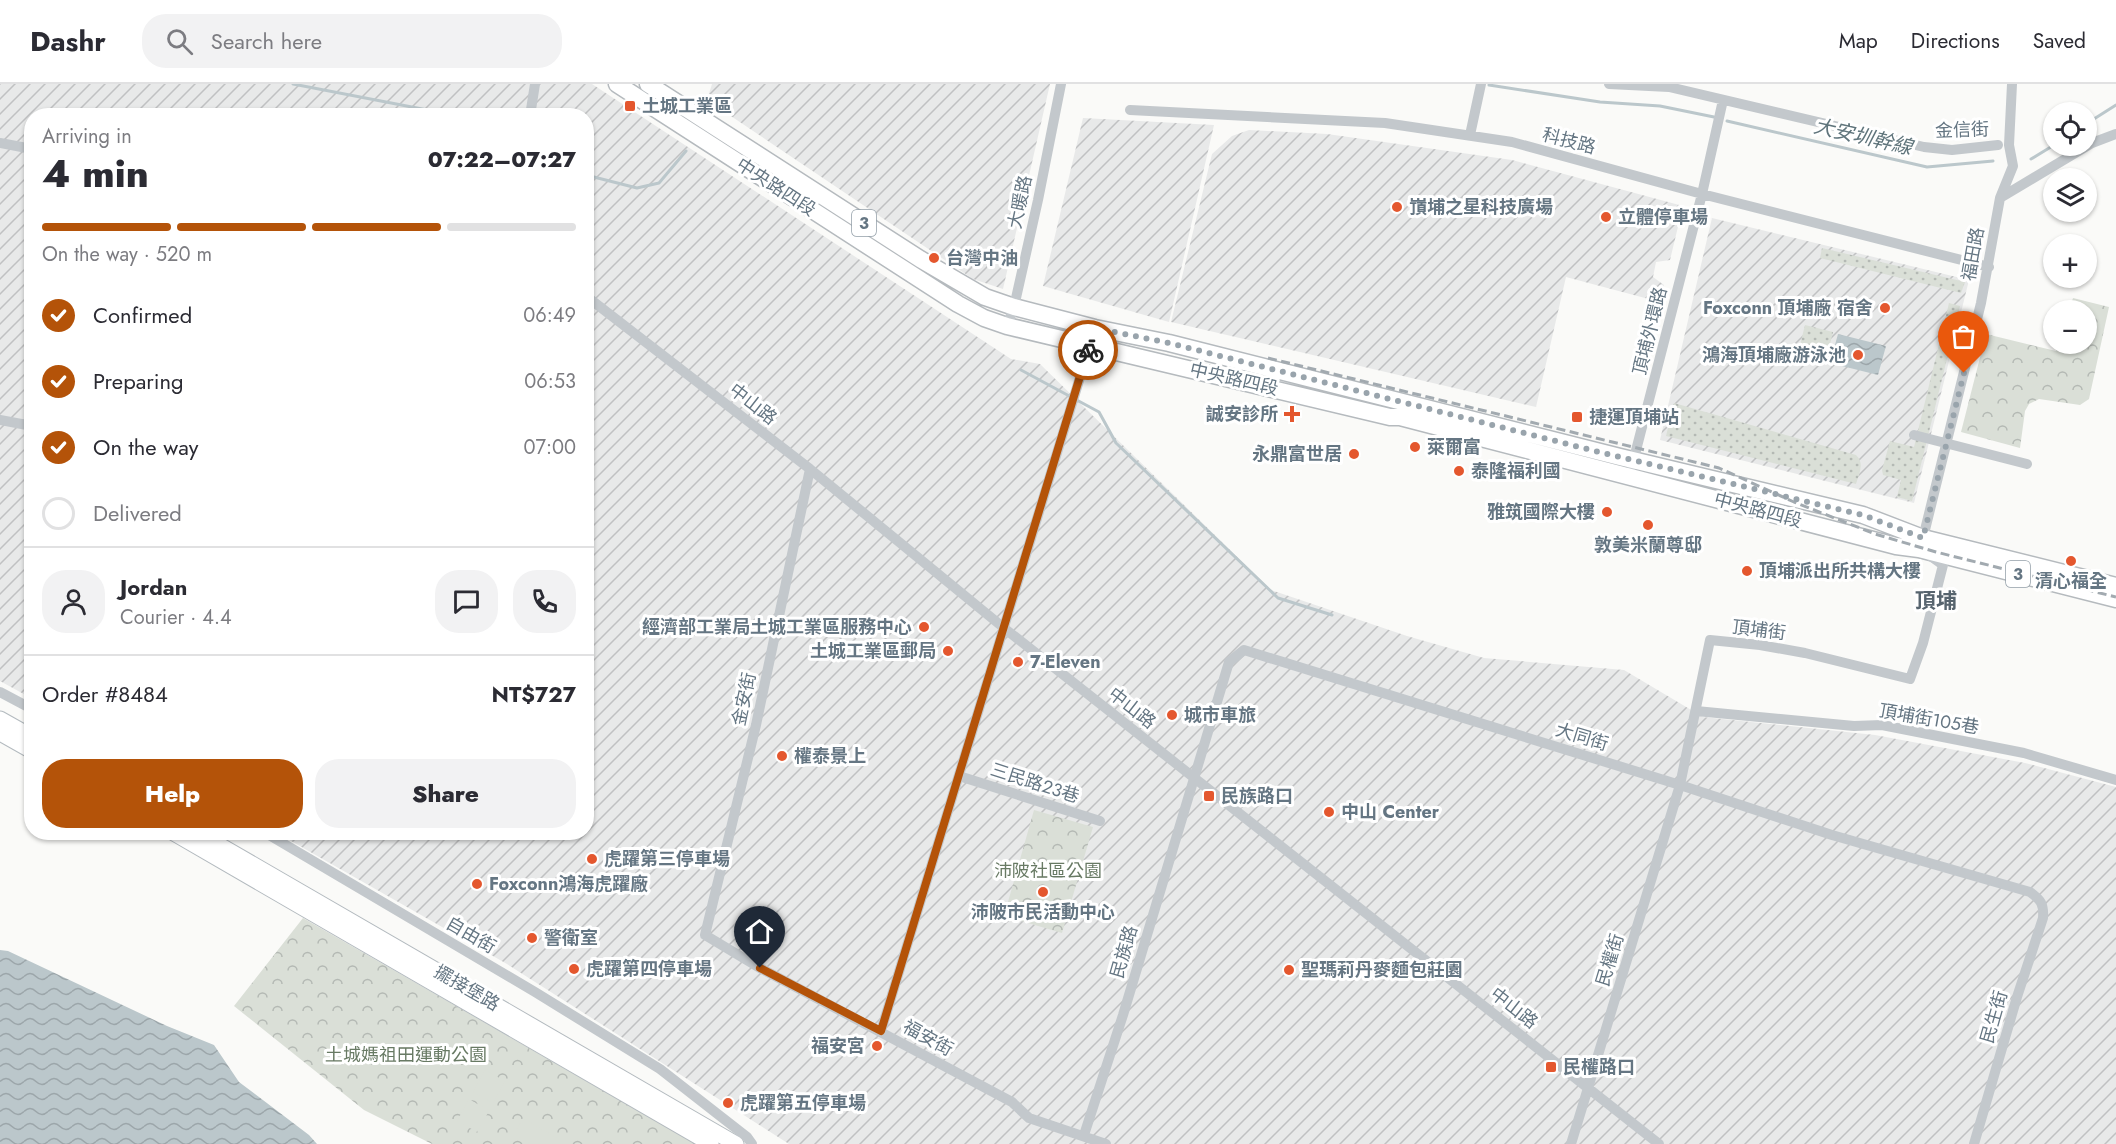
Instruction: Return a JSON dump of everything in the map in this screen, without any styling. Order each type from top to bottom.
[{"type":"main road","name":"中央路四段","points":[[617,84],[958,304],[984,318],[1007,326],[1089,346],[1390,417],[1400,417],[1497,444],[1632,468]]},
{"type":"main road","name":"中央路四段","points":[[648,84],[921,259],[985,297],[1014,307],[1095,328],[1169,343],[1632,468],[1896,546],[1921,543],[2116,586]]},
{"type":"main road","name":"中央路四段","points":[[1921,543],[2116,599]]},
{"type":"street","points":[[532,108],[536,84]]},
{"type":"street","name":"大暖路","points":[[1007,326],[1014,307],[1038,200],[1061,84]]},
{"type":"street","points":[[1470,135],[1481,84]]},
{"type":"street","name":"金信街","points":[[1610,84],[1669,87],[1924,147],[1952,150],[1998,145]]},
{"type":"street","name":"金信街","points":[[2000,198],[2013,166],[2008,145],[2012,84]]},
{"type":"street","name":"頂埔外環路","points":[[1632,468],[1702,194],[1723,99]]},
{"type":"street","name":"科技路","points":[[1130,110],[1385,123],[1512,142],[1702,194],[1989,267]]},
{"type":"street","points":[[2000,198],[2092,143],[2116,134]]},
{"type":"street","points":[[0,143],[24,148]]},
{"type":"street","name":"福田路","points":[[1921,543],[1989,267],[2000,198]]},
{"type":"street","name":"中山路","points":[[594,302],[810,469],[1004,628],[1659,1144]]},
{"type":"street","points":[[881,1031],[1095,328]]},
{"type":"street","points":[[0,420],[24,424]]},
{"type":"street","points":[[1914,435],[2027,464]]},
{"type":"street","name":"金安街","points":[[705,935],[756,725],[810,469]]},
{"type":"street","name":"頂埔街","points":[[1680,785],[1710,640],[1760,645],[1805,653],[1910,679],[1923,643],[1943,565],[1921,543]]},
{"type":"street","name":"大同街","points":[[1194,778],[1230,662],[1244,650],[1680,785],[1832,835],[2031,892],[2041,900]]},
{"type":"street","points":[[0,692],[24,705]]},
{"type":"street","name":"頂埔街105巷","points":[[1696,711],[1854,726],[1882,725],[2024,753],[2116,780]]},
{"type":"street","points":[[0,719],[24,732]]},
{"type":"street","points":[[0,733],[24,747]]},
{"type":"street","name":"三民路23巷","points":[[958,776],[1100,821]]},
{"type":"street","name":"民族路","points":[[1084,1135],[1120,1025],[1194,778]]},
{"type":"street","name":"民權街","points":[[1571,1144],[1680,785]]},
{"type":"street","name":"擺接堡路","points":[[186,840],[711,1144]]},
{"type":"street","name":"擺接堡路","points":[[211,840],[736,1144]]},
{"type":"street","name":"自由街","points":[[278,840],[535,992],[660,1069],[747,1137],[752,1144]]},
{"type":"street","name":"民生街","points":[[1974,1144],[2043,918],[2044,908],[2041,900]]},
{"type":"street","name":"福安街","points":[[705,935],[760,968],[1012,1102],[1029,1118],[1106,1144]]},
{"type":"shaded area","points":[[0,84],[592,84],[1011,359],[1040,364],[1271,590],[1407,636],[1484,658],[1624,670],[1703,717],[1875,735],[2025,763],[2116,787],[2116,1144],[789,1144],[507,964],[289,840],[594,840],[594,108],[24,108],[24,694],[0,681]]},
{"type":"shaded area","points":[[712,84],[1050,84],[1003,289],[973,279],[707,100]]},
{"type":"shaded area","points":[[1083,118],[1214,125],[1169,322],[1043,286]]},
{"type":"shaded area","name":"嵿埔之星科技廣場","points":[[1249,130],[1327,134],[1512,160],[1683,206],[1670,260],[1656,262],[1653,277],[1664,285],[1660,302],[1566,277],[1536,407],[1171,322],[1212,154],[1232,136]]},
{"type":"shaded area","points":[[1712,218],[1969,280],[1914,503],[1660,440]]},
{"type":"green space","points":[[1822,248],[1965,282],[1961,293],[1820,258]]},
{"type":"green space","points":[[1949,303],[1960,306],[1912,501],[1897,497],[1901,480],[1883,475],[1882,470],[1890,441],[1914,447]]},
{"type":"green space","points":[[2097,304],[2109,307],[2089,399],[2080,405],[2039,399],[2029,404],[2025,411],[2020,448],[1961,432],[1986,334],[2043,348],[2043,354],[2097,354]]},
{"type":"green space","points":[[1805,325],[1833,332],[1825,364],[1797,357]]},
{"type":"green space","points":[[1674,403],[1856,455],[1861,465],[1856,484],[1666,436]]},
{"type":"green space","name":"沛陂社區公園","points":[[1034,810],[1093,827],[1062,933],[1004,916]]},
{"type":"green space","name":"土城媽祖田運動公園","points":[[303,918],[696,1144],[432,1144],[364,1110],[234,1006]]},
{"type":"green space","points":[[485,1070],[505,1081],[493,1103],[473,1092]]},
{"type":"green space","points":[[469,1099],[489,1111],[477,1132],[457,1121]]},
{"type":"green space","points":[[523,1118],[557,1138],[554,1144],[532,1144],[514,1134]]},
{"type":"water","name":"鴻海頂埔廠游泳池","points":[[1838,334],[1886,346],[1878,375],[1830,363]]},
{"type":"water","points":[[0,950],[8,951],[167,1026],[214,1045],[239,1082],[309,1135],[317,1144],[0,1144]]},
{"type":"waterway","points":[[293,84],[417,108]]},
{"type":"waterway","name":"大安圳幹線","points":[[1489,85],[1600,102],[1660,106],[1714,117]]},
{"type":"waterway","name":"大安圳幹線","points":[[2097,117],[2116,105]]},
{"type":"waterway","name":"大安圳幹線","points":[[1727,121],[1927,167],[1993,161]]},
{"type":"waterway","points":[[594,177],[637,188],[659,183],[686,151]]},
{"type":"waterway","name":"大安圳幹線","points":[[2031,159],[2043,152]]},
{"type":"waterway","points":[[1021,370],[1099,412],[1116,443],[1278,598],[1332,615]]},
{"type":"railway","points":[[1268,358],[1719,468],[1794,502],[1875,534],[1936,552],[2116,597]]},
{"type":"way so far","points":[[1088,350],[1095,328],[1169,343],[1603,453],[1863,515],[1923,538],[1964,373]]},
{"type":"place","name":"土城工業區","points":[[630,106]]},
{"type":"place","name":"嵿埔之星科技廣場","points":[[1397,207]]},
{"type":"place","name":"立體停車場","points":[[1606,217]]},
{"type":"place","name":"台灣中油","points":[[934,258]]},
{"type":"place","name":"Foxconn 頂埔廠 宿舍","points":[[1885,308]]},
{"type":"place","name":"鴻海頂埔廠游泳池","points":[[1858,355]]},
{"type":"place","name":"誠安診所","points":[[1292,414]]},
{"type":"place","name":"捷運頂埔站","points":[[1577,417]]},
{"type":"place","name":"萊爾富","points":[[1415,447]]},
{"type":"place","name":"永鼎富世居","points":[[1354,454]]},
{"type":"place","name":"泰隆福利國","points":[[1459,471]]},
{"type":"place","name":"雅筑國際大樓","points":[[1607,512]]},
{"type":"place","name":"敦美米蘭尊邸","points":[[1648,525]]},
{"type":"place","name":"清心福全","points":[[2071,561]]},
{"type":"place","name":"頂埔派出所共構大樓","points":[[1747,571]]},
{"type":"place","name":"經濟部工業局土城工業區服務中心","points":[[924,627]]},
{"type":"place","name":"土城工業區郵局","points":[[948,651]]},
{"type":"place","name":"7-Eleven","points":[[1018,662]]},
{"type":"place","name":"城市車旅","points":[[1172,715]]},
{"type":"place","name":"權泰景上","points":[[782,756]]},
{"type":"place","name":"民族路口","points":[[1209,796]]},
{"type":"place","name":"中山 Center","points":[[1329,812]]},
{"type":"place","name":"虎躍第三停車場","points":[[592,859]]},
{"type":"place","name":"Foxconn鴻海虎躍廠","points":[[477,884]]},
{"type":"place","name":"沛陂市民活動中心","points":[[1043,892]]},
{"type":"place","name":"警衛室","points":[[532,938]]},
{"type":"place","name":"虎躍第四停車場","points":[[574,969]]},
{"type":"place","name":"聖瑪莉丹麥麵包莊園","points":[[1289,970]]},
{"type":"place","name":"福安宮","points":[[877,1046]]},
{"type":"place","name":"民權路口","points":[[1551,1067]]},
{"type":"place","name":"虎躍第五停車場","points":[[728,1103]]},
{"type":"district","name":"頂埔","points":[[1936,601]]},
{"type":"route","points":[[760,968],[881,1031],[1088,350]]}]
